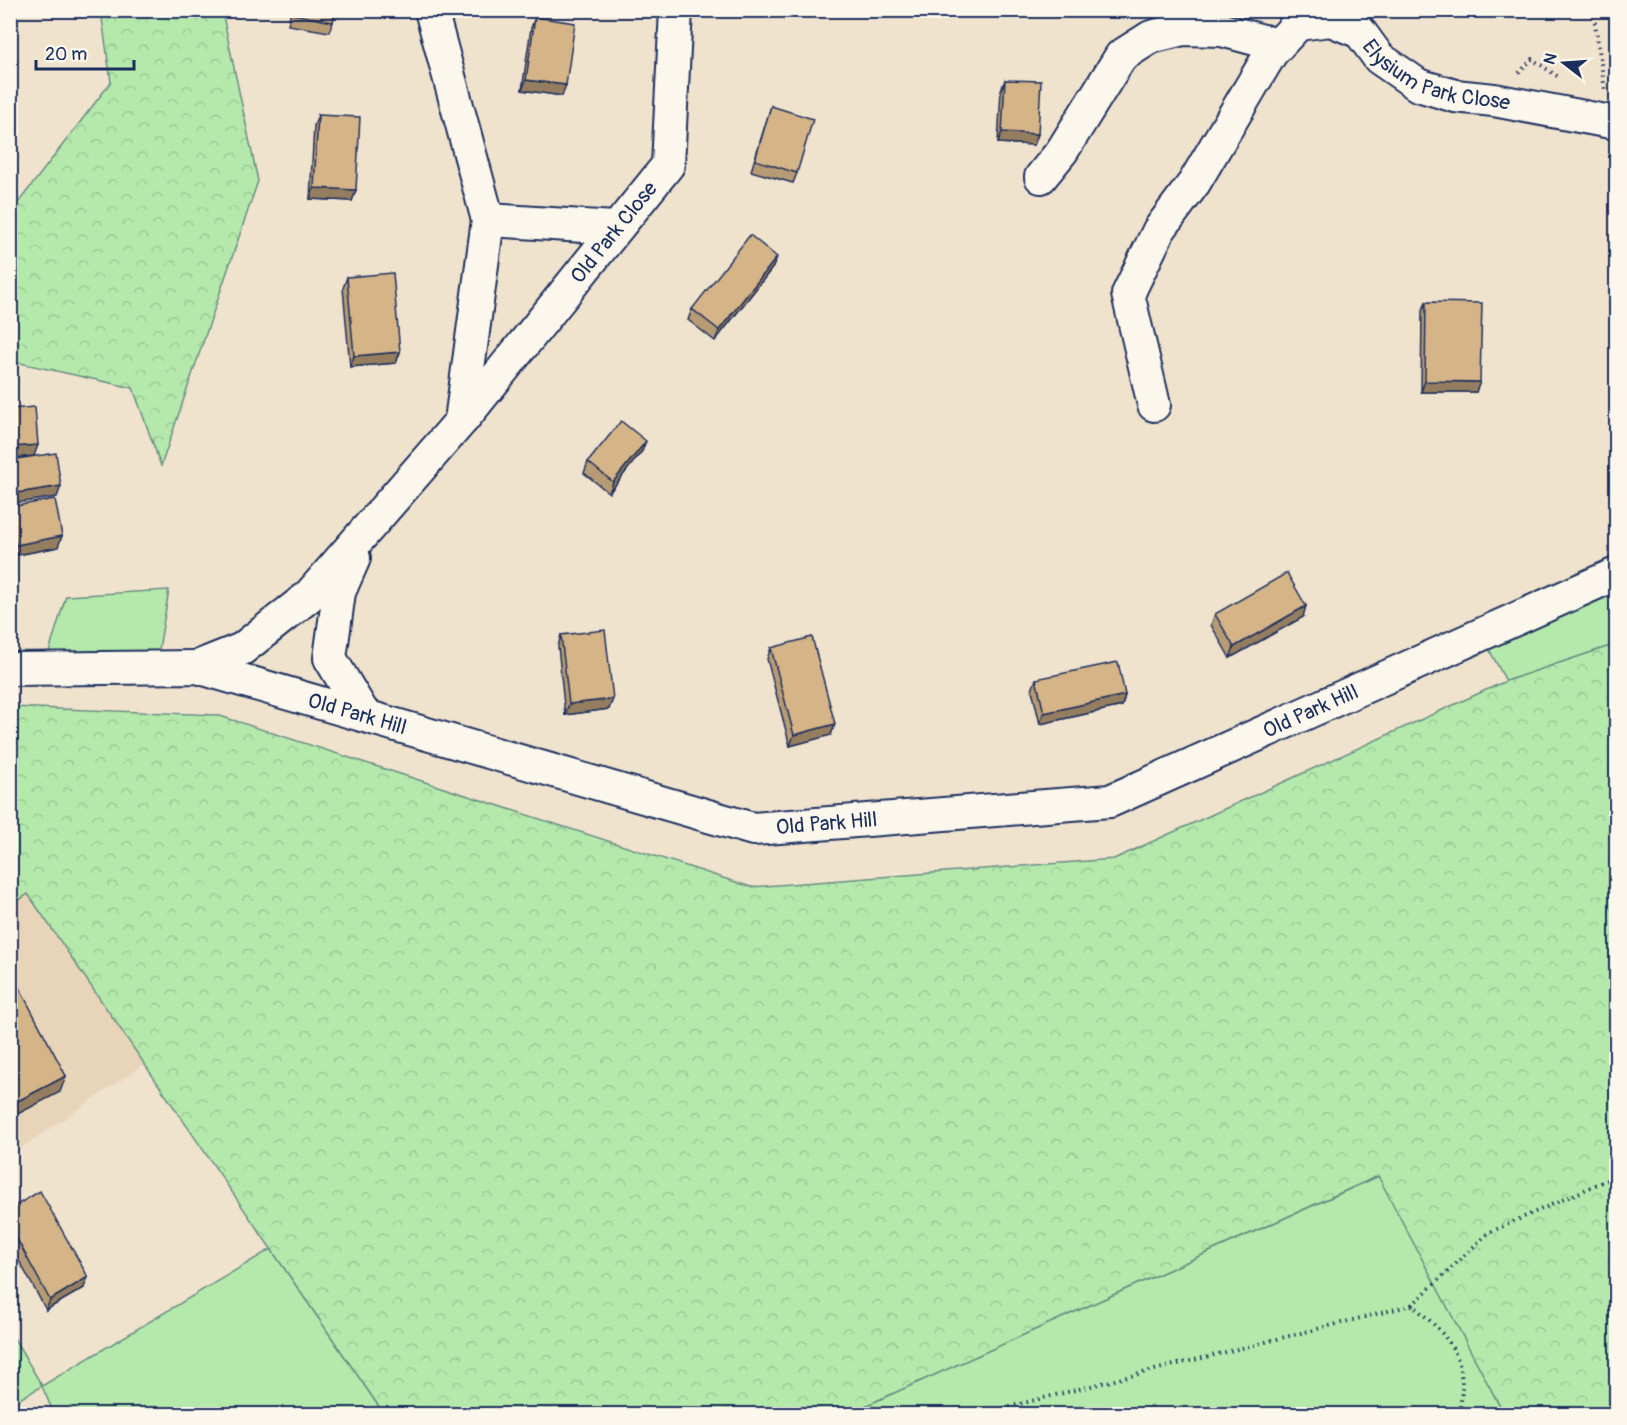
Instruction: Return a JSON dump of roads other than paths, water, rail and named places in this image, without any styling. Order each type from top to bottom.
[{"type":"street","points":[[431,10],[488,220],[461,421]]},
{"type":"street","name":"Old Park Close","points":[[197,667],[242,649],[308,597],[461,421],[668,165],[676,10]]},
{"type":"street","name":"Elysium Park Close","points":[[1154,405],[1128,294],[1159,230],[1194,183],[1230,118],[1278,45],[1298,24],[1331,20],[1360,32],[1380,58],[1418,85],[1455,96],[1494,100],[1617,123]]},
{"type":"street","points":[[1041,177],[1062,151],[1120,56],[1151,36],[1183,29],[1222,30],[1278,45]]},
{"type":"street","points":[[488,220],[615,228]]},
{"type":"street","points":[[364,715],[330,658],[339,592],[365,533]]},
{"type":"street","name":"Old Park Hill","points":[[10,669],[197,667],[753,829],[1110,801],[1617,574]]}]
